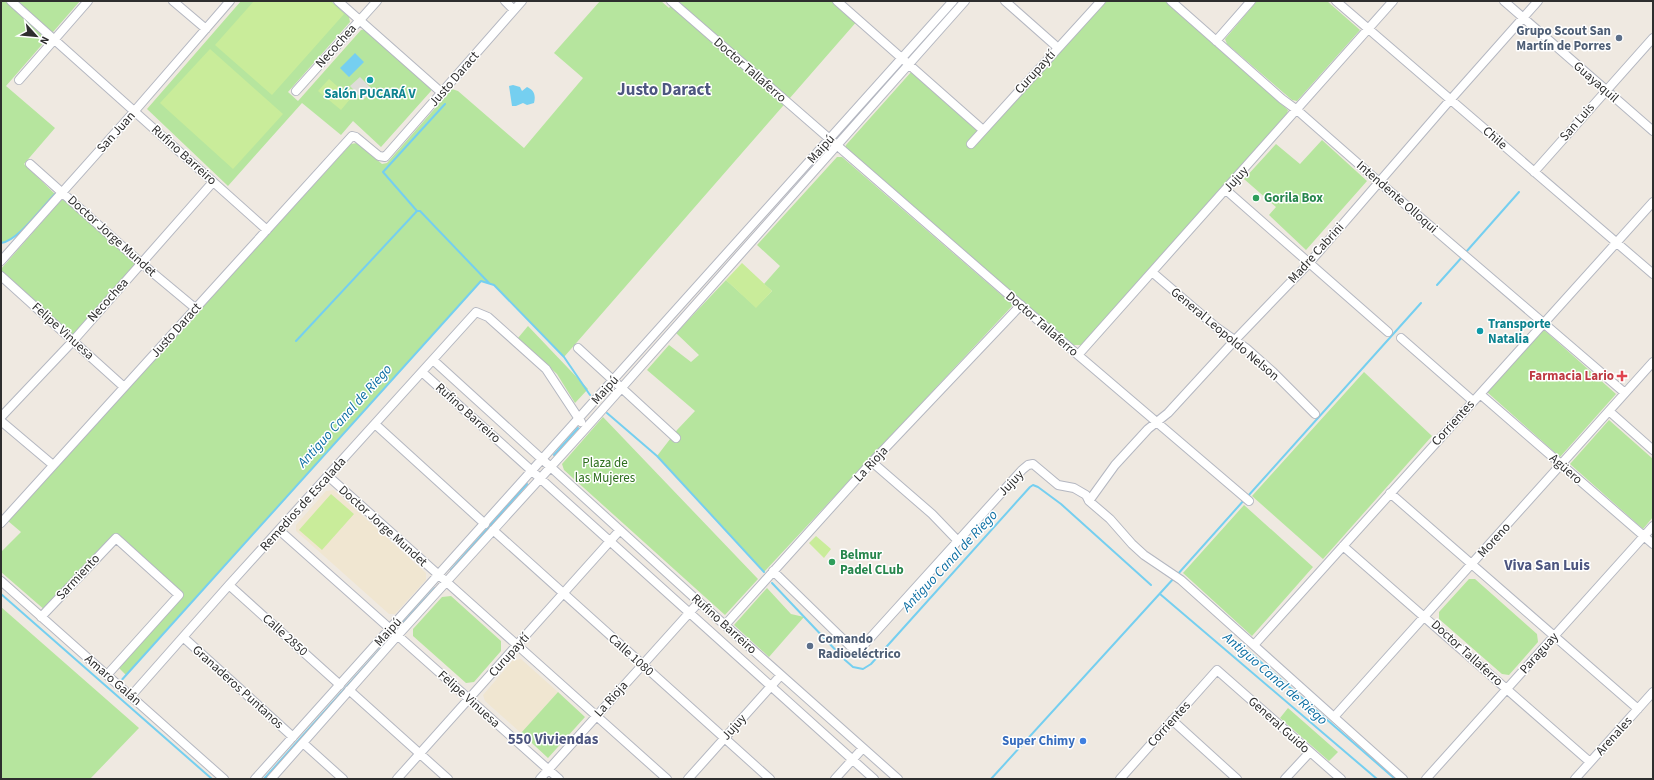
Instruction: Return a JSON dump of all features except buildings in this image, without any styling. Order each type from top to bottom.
[{"type":"street","name":"Rufino Barreiro","points":[[11,1],[267,230]]},
{"type":"street","points":[[19,80],[88,1]]},
{"type":"street","points":[[173,1],[206,29]]},
{"type":"street","name":"San Juan","points":[[1,261],[135,112],[230,1]]},
{"type":"street","points":[[338,1],[442,93]]},
{"type":"street","name":"Necochea","points":[[296,90],[377,1]]},
{"type":"street","points":[[505,1],[514,10]]},
{"type":"street","name":"Justo Daract","points":[[1,523],[352,136],[356,137],[379,156],[385,157],[522,1]]},
{"type":"street","name":"Doctor Tallaferro","points":[[671,1],[1078,356],[1249,501]]},
{"type":"street","points":[[837,1],[983,130]]},
{"type":"street","name":"Maipú","points":[[255,779],[439,576],[953,1]]},
{"type":"street","name":"Maipú","points":[[271,779],[398,635],[586,428],[965,1]]},
{"type":"street","points":[[1005,1],[1057,48]]},
{"type":"street","name":"Curupaytí","points":[[971,144],[1101,1]]},
{"type":"street","name":"Intendente Olloqui","points":[[1170,1],[1625,393]]},
{"type":"street","points":[[1216,41],[1251,1]]},
{"type":"street","name":"Chile","points":[[1336,1],[1653,274]]},
{"type":"street","name":"Jujuy","points":[[1078,356],[1393,1]]},
{"type":"street","name":"Guayaquil","points":[[1504,1],[1605,91],[1653,131]]},
{"type":"street","name":"Madre Cabrini","points":[[1089,501],[1116,465],[1156,421],[1168,413],[1235,340],[1310,262],[1538,1]]},
{"type":"street","name":"San Luis","points":[[1534,172],[1653,38]]},
{"type":"street","name":"Doctor Jorge Mundet","points":[[30,164],[141,263],[195,308]]},
{"type":"street","name":"Necochea","points":[[1,417],[73,340],[214,182]]},
{"type":"street","points":[[1226,190],[1310,262],[1388,332]]},
{"type":"street","name":"Corrientes","points":[[1254,645],[1653,202]]},
{"type":"street","points":[[756,221],[764,228]]},
{"type":"street","name":"General Leopoldo Nelson","points":[[1152,272],[1216,327],[1235,340],[1273,372],[1315,414]]},
{"type":"street","name":"Felipe Vinuesa","points":[[1,276],[124,387]]},
{"type":"street","points":[[684,302],[692,309]]},
{"type":"street","name":"La Rioja","points":[[724,625],[872,462],[1021,305]]},
{"type":"street","name":"Remedios de Escalada","points":[[131,696],[476,312],[488,316],[546,369],[578,419]]},
{"type":"street","points":[[1402,338],[1474,401]]},
{"type":"street","points":[[578,348],[676,438]]},
{"type":"street","name":"Rufino Barreiro","points":[[433,360],[724,625],[898,779]]},
{"type":"street","name":"Moreno","points":[[1334,717],[1653,362]]},
{"type":"street","name":"Rufino Barreiro","points":[[422,372],[772,685],[874,779]]},
{"type":"street","name":"Agüero","points":[[1480,394],[1653,544]]},
{"type":"street","points":[[1609,411],[1653,450]]},
{"type":"street","points":[[578,419],[586,428]]},
{"type":"street","points":[[1,421],[53,465]]},
{"type":"street","points":[[375,424],[485,524]]},
{"type":"street","points":[[872,462],[932,514],[958,541]]},
{"type":"street","name":"Jujuy","points":[[773,571],[850,646],[858,649],[862,647],[1028,465],[1033,464],[1058,485],[1080,490],[1086,495],[1089,501]]},
{"type":"street","name":"Doctor Jorge Mundet","points":[[328,476],[446,582]]},
{"type":"street","points":[[1390,493],[1638,709]]},
{"type":"street","points":[[1089,501],[1110,519],[1144,555],[1171,572],[1403,779]]},
{"type":"street","name":"Paraguay","points":[[1426,779],[1653,526]]},
{"type":"street","points":[[279,530],[391,629]]},
{"type":"street","name":"Calle 1080","points":[[493,530],[770,779]]},
{"type":"street","name":"Curupaytí","points":[[397,779],[620,530]]},
{"type":"street","name":"Sarmiento","points":[[40,617],[116,538],[179,595],[107,675]]},
{"type":"street","name":"Doctor Tallaferro","points":[[1343,546],[1425,616],[1590,762]]},
{"type":"street","name":"Amaro Galán","points":[[1,581],[224,779]]},
{"type":"street","points":[[446,582],[667,779]]},
{"type":"street","name":"Calle 2850","points":[[230,585],[340,686]]},
{"type":"street","name":"La Rioja","points":[[540,779],[699,602]]},
{"type":"street","name":"Felipe Vinuesa","points":[[391,629],[559,779]]},
{"type":"street","name":"Granaderos Puntanos","points":[[184,637],[293,737]]},
{"type":"street","name":"Corrientes","points":[[1126,777],[1172,720],[1217,670]]},
{"type":"street","name":"General Guido","points":[[1217,670],[1341,779]]},
{"type":"street","name":"Jujuy","points":[[688,779],[781,675]]},
{"type":"street","points":[[349,690],[448,779]]},
{"type":"street","name":"Arenales","points":[[1575,779],[1638,709],[1651,698]]},
{"type":"street","points":[[1172,720],[1237,779]]},
{"type":"street","points":[[303,743],[343,779]]},
{"type":"street","points":[[835,779],[863,748]]},
{"type":"street","points":[[1285,779],[1310,752]]},
{"type":"shaded area","points":[[360,77],[373,90],[363,100],[350,86]]},
{"type":"shaded area","points":[[334,490],[426,573],[426,580],[395,614],[389,614],[296,531],[296,525],[326,491]]},
{"type":"shaded area","points":[[521,659],[558,692],[521,733],[485,701],[483,695],[513,660]]},
{"type":"green space","points":[[1,1],[80,1],[6,86],[55,128],[24,164],[55,194],[30,223],[8,241],[1,243]]},
{"type":"green space","points":[[241,1],[331,1],[349,17],[350,22],[288,92],[298,101],[361,30],[366,29],[432,89],[381,147],[353,121],[341,135],[302,103],[228,186],[147,109]]},
{"type":"green space","points":[[254,1],[330,1],[344,14],[272,95],[215,45]]},
{"type":"green space","points":[[600,1],[661,1],[669,8],[675,1],[837,1],[858,20],[564,357],[494,285],[481,281],[126,675],[116,665],[179,595],[116,538],[46,611],[1,572],[1,552],[21,532],[8,521],[351,144],[357,143],[382,164],[387,163],[452,89],[458,91],[524,148],[583,78],[554,53]]},
{"type":"green space","points":[[1107,1],[1165,1],[1288,110],[1286,117],[1082,345],[1072,345],[845,148],[846,145],[912,71],[985,134]]},
{"type":"green space","points":[[1257,1],[1327,1],[1360,30],[1297,101],[1292,100],[1227,44],[1225,39]]},
{"type":"green space","points":[[210,49],[283,114],[233,169],[160,103]]},
{"type":"green space","points":[[329,79],[351,98],[341,110],[318,91]]},
{"type":"green space","points":[[1322,140],[1367,181],[1306,250],[1269,215],[1276,207],[1244,179],[1276,144],[1300,164]]},
{"type":"green space","points":[[837,157],[842,157],[1013,305],[764,572],[657,456],[677,430],[695,411],[647,370],[669,345],[691,362],[699,355],[676,333],[726,280],[756,307],[772,291],[764,284],[780,266],[757,245]]},
{"type":"green space","points":[[63,198],[136,264],[72,337],[1,271],[1,269]]},
{"type":"green space","points":[[742,263],[772,291],[756,308],[726,280]]},
{"type":"green space","points":[[528,326],[588,389],[575,403],[557,374],[518,338]]},
{"type":"green space","points":[[1543,329],[1616,394],[1560,457],[1487,392]]},
{"type":"green space","points":[[1364,372],[1432,436],[1323,559],[1252,496]]},
{"type":"green space","name":"Plaza de las Mujeres","points":[[603,417],[758,579],[725,615],[564,470],[562,464]]},
{"type":"green space","points":[[1609,420],[1653,459],[1653,517],[1643,529],[1570,464]]},
{"type":"green space","points":[[331,494],[354,514],[322,550],[299,530]]},
{"type":"green space","points":[[1244,505],[1313,567],[1252,636],[1183,573]]},
{"type":"green space","points":[[816,536],[831,549],[824,558],[809,543]]},
{"type":"green space","points":[[1469,579],[1475,579],[1537,634],[1538,642],[1509,675],[1502,674],[1439,619],[1439,612]]},
{"type":"green space","points":[[767,588],[791,614],[804,617],[769,657],[734,625]]},
{"type":"green space","points":[[451,596],[501,641],[501,651],[474,682],[466,683],[413,636],[413,629],[442,597]]},
{"type":"green space","points":[[1,607],[139,728],[90,779],[1,779]]},
{"type":"green space","points":[[558,692],[585,717],[548,758],[521,733]]},
{"type":"green space","points":[[1288,708],[1338,752],[1329,761],[1280,718]]},
{"type":"water","points":[[355,53],[364,62],[349,77],[340,68]]},
{"type":"water","points":[[513,85],[520,87],[522,91],[527,87],[533,91],[535,95],[534,103],[527,105],[523,103],[512,106],[509,86]]},
{"type":"waterway","points":[[445,104],[383,172],[417,211],[420,211],[489,283]]},
{"type":"waterway","points":[[1466,252],[1519,192]]},
{"type":"waterway","points":[[1,243],[8,241],[30,223],[55,194]]},
{"type":"waterway","points":[[296,341],[417,211]]},
{"type":"waterway","points":[[1437,285],[1463,256]]},
{"type":"waterway","name":"Antiguo Canal de Riego","points":[[119,683],[481,281],[494,285],[564,357],[590,395]]},
{"type":"waterway","points":[[1248,496],[1421,303]]},
{"type":"waterway","name":"Antiguo Canal de Riego","points":[[607,413],[657,456],[764,572]]},
{"type":"waterway","points":[[554,455],[578,428]]},
{"type":"waterway","points":[[451,570],[527,484]]},
{"type":"waterway","name":"Antiguo Canal de Riego","points":[[772,583],[845,660],[853,667],[863,669],[871,664],[1033,485],[1061,504],[1151,585]]},
{"type":"waterway","points":[[1177,575],[1245,499]]},
{"type":"waterway","points":[[991,779],[1174,578]]},
{"type":"waterway","points":[[404,622],[435,588]]},
{"type":"waterway","points":[[1,594],[212,779]]},
{"type":"waterway","name":"Antiguo Canal de Riego","points":[[1160,594],[1377,779]]},
{"type":"waterway","points":[[264,779],[384,645]]},
{"type":"waterway","points":[[1248,651],[1395,779]]},
{"type":"place","name":"Grupo Scout San Martín de Porres","points":[[1619,38]]},
{"type":"place","name":"Salón PUCARÁ V","points":[[370,80]]},
{"type":"place","name":"Gorila Box","points":[[1256,198]]},
{"type":"place","name":"Transporte Natalia","points":[[1480,331]]},
{"type":"place","name":"Farmacia Lario","points":[[1622,376]]},
{"type":"place","name":"Belmur Padel CLub","points":[[832,562]]},
{"type":"place","name":"Comando Radioeléctrico","points":[[810,646]]},
{"type":"place","name":"Super Chimy","points":[[1083,741]]},
{"type":"district","name":"Justo Daract","points":[[664,90]]},
{"type":"district","name":"Viva San Luis","points":[[1547,565]]},
{"type":"district","name":"550 Viviendas","points":[[553,739]]}]
